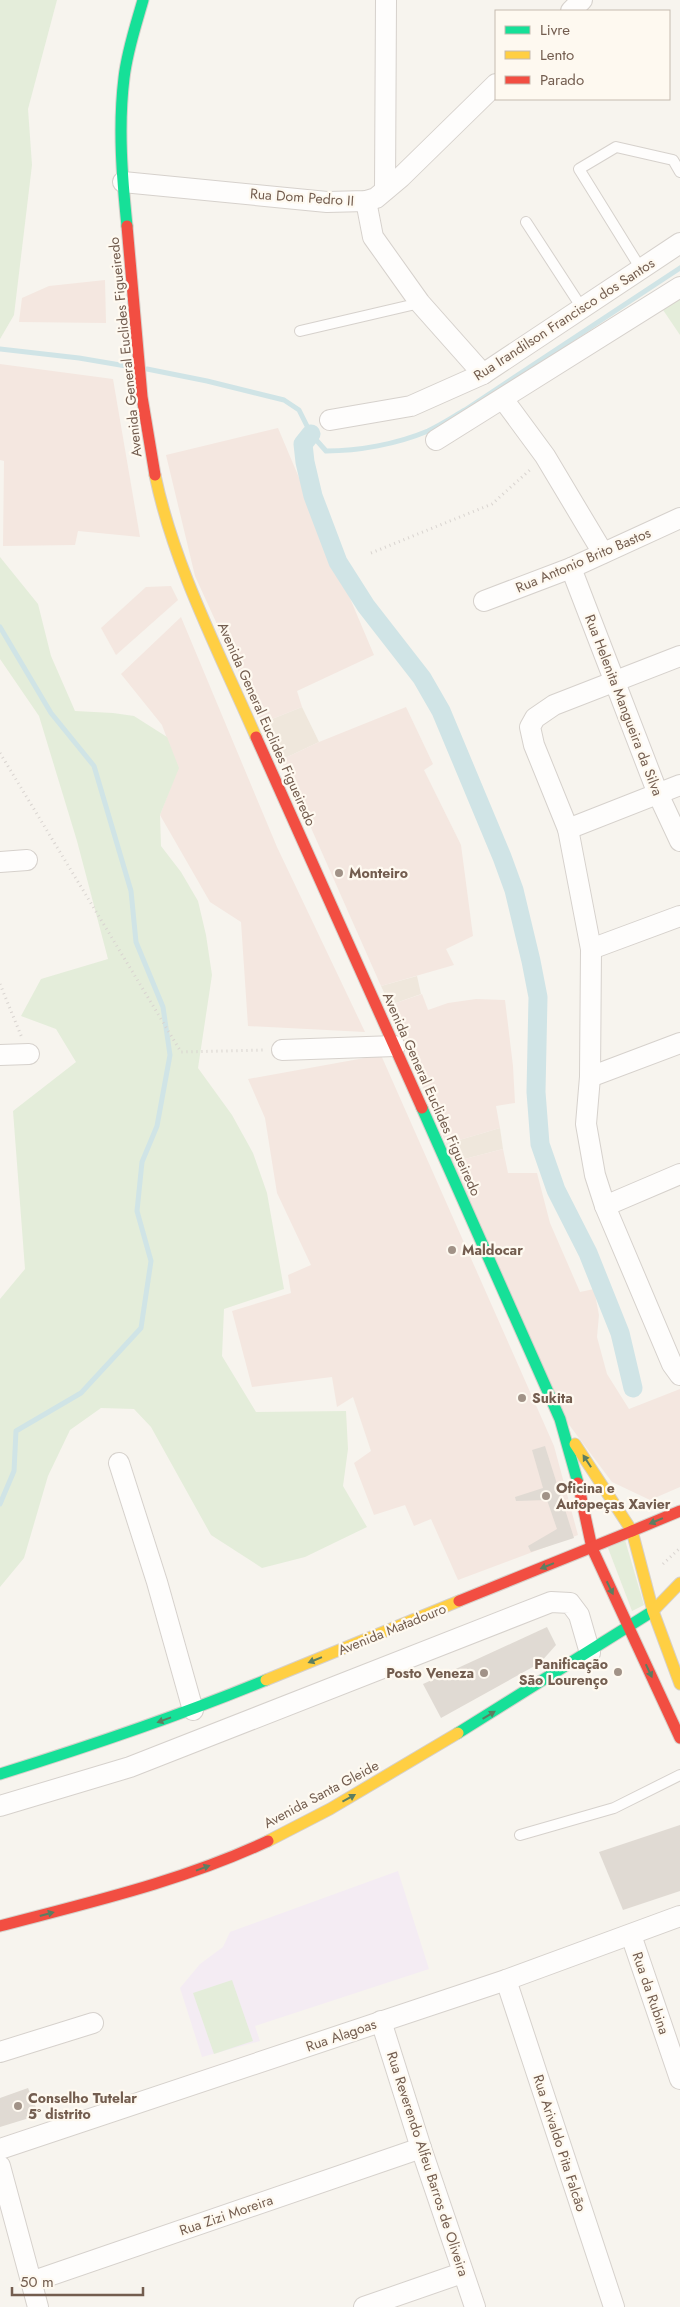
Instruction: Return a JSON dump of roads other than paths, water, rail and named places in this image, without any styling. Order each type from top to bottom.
[{"type":"main road","name":"Avenida General Euclides Figueiredo","points":[[143,0],[131,41],[124,78],[122,127],[123,182],[142,391],[153,468],[181,562],[208,628],[560,1419],[583,1502],[592,1548],[680,1738]]},
{"type":"main road","name":"Avenida General Euclides Figueiredo","points":[[560,1419],[632,1532],[653,1611],[680,1684]]},
{"type":"main road","name":"Avenida Matadouro","points":[[0,1774],[193,1710],[680,1511]]},
{"type":"main road","name":"Avenida Santa Gleide","points":[[0,1926],[178,1877],[223,1861],[286,1832],[370,1786],[590,1653],[653,1611],[680,1583]]},
{"type":"street","points":[[385,190],[386,0]]},
{"type":"street","points":[[572,10],[582,0]]},
{"type":"street","name":"Rua Dom Pedro II","points":[[123,182],[327,202],[366,201],[376,198],[400,178],[495,85]]},
{"type":"street","points":[[366,201],[373,237],[420,303],[482,374]]},
{"type":"street","name":"Rua Irandilson Francisco dos Santos","points":[[330,420],[411,406],[482,374],[680,243]]},
{"type":"street","points":[[436,440],[680,287]]},
{"type":"street","points":[[503,399],[545,456],[603,554]]},
{"type":"street","name":"Rua Antonio Brito Bastos","points":[[484,601],[571,568],[680,518]]},
{"type":"street","name":"Rua Helenita Mangueira da Silva","points":[[571,568],[658,794],[680,841]]},
{"type":"street","points":[[680,656],[554,705],[535,718],[530,727],[534,745],[568,829],[591,949],[590,1077],[586,1124],[595,1175],[606,1206],[672,1364],[680,1375]]},
{"type":"street","points":[[568,829],[680,785]]},
{"type":"street","points":[[0,862],[27,860]]},
{"type":"street","points":[[591,949],[680,916]]},
{"type":"street","points":[[590,1077],[680,1043]]},
{"type":"street","points":[[282,1050],[395,1046]]},
{"type":"street","points":[[0,1055],[29,1054]]},
{"type":"street","points":[[606,1206],[680,1174]]},
{"type":"street","points":[[119,1463],[154,1573],[193,1710]]},
{"type":"street","points":[[0,1806],[130,1767],[551,1602],[570,1603],[580,1615],[590,1653]]},
{"type":"street","name":"Rua Alagoas","points":[[0,2149],[506,1980],[680,1916]]},
{"type":"street","name":"Rua da Rubina","points":[[631,1935],[680,2079]]},
{"type":"street","name":"Rua Arivaldo Pita Falcão","points":[[506,1980],[614,2307]]},
{"type":"street","name":"Rua Reverendo Alfeu Barros de Oliveira","points":[[381,2021],[462,2273],[475,2307]]},
{"type":"street","points":[[0,2052],[93,2023]]},
{"type":"street","name":"Rua Zizi Moreira","points":[[31,2282],[421,2148]]},
{"type":"street","points":[[0,2166],[38,2307]]},
{"type":"street","points":[[364,2307],[462,2273]]},
{"type":"lane","points":[[641,269],[579,169],[616,147],[673,160],[680,172]]},
{"type":"lane","points":[[526,222],[582,308]]},
{"type":"lane","points":[[300,331],[420,303]]},
{"type":"lane","points":[[520,1835],[614,1808],[680,1775]]},
{"type":"waterway","points":[[147,369],[207,381],[284,400],[299,410],[311,434],[326,451],[378,446],[416,436],[447,421],[680,268]]},
{"type":"waterway","points":[[0,349],[79,358],[132,367]]},
{"type":"waterway","points":[[311,434],[303,444],[305,462],[313,496],[338,562],[366,606],[422,678],[441,711],[514,890],[538,997],[536,1092],[540,1144],[556,1190],[588,1253],[620,1333],[633,1388]]},
{"type":"waterway","points":[[0,627],[51,713],[94,766],[131,891],[136,942],[163,1007],[170,1055],[157,1126],[142,1162],[137,1211],[151,1261],[141,1328],[81,1393],[16,1431],[14,1471],[0,1504]]},
{"type":"place","name":"Monteiro","points":[[339,873]]},
{"type":"place","name":"Maldocar","points":[[452,1250]]},
{"type":"place","name":"Sukita","points":[[522,1398]]},
{"type":"place","name":"Oficina e Autopeças Xavier","points":[[546,1496]]},
{"type":"place","name":"Panificação São Lourenço","points":[[618,1672]]},
{"type":"place","name":"Posto Veneza","points":[[484,1673]]},
{"type":"place","name":"Conselho Tutelar 5º distrito","points":[[18,2106]]}]
